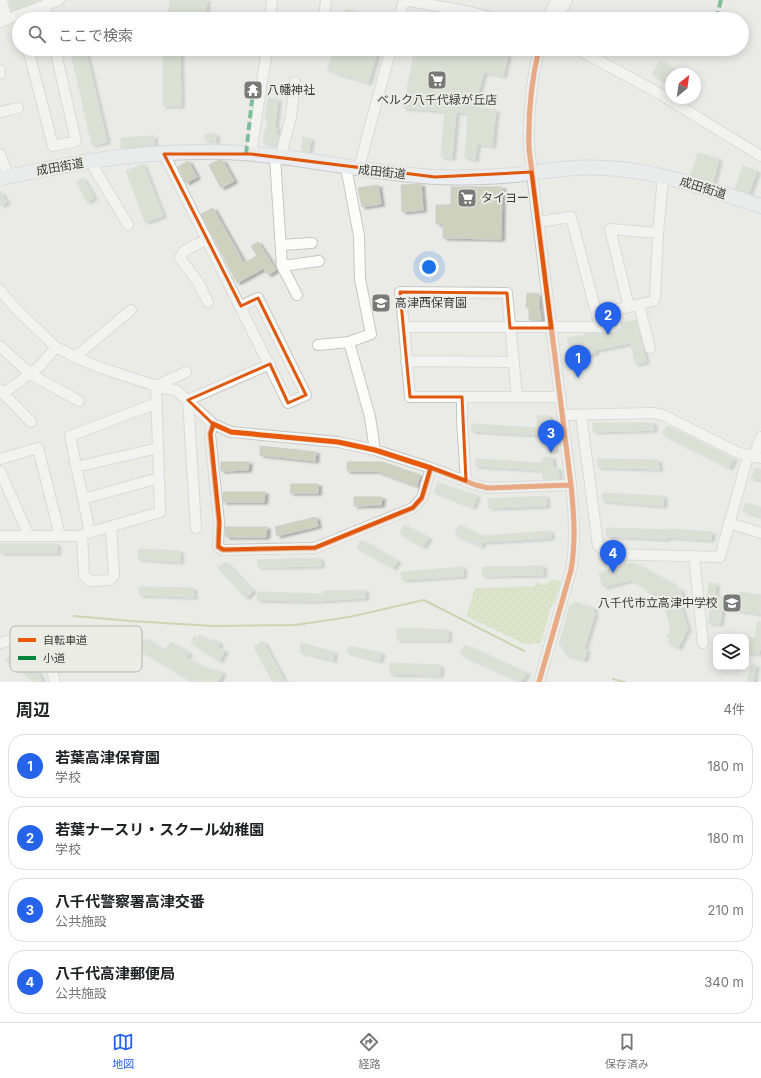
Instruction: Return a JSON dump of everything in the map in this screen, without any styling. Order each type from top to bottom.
[{"type":"highway","name":"成田街道","points":[[4,177],[90,161],[186,152],[222,152],[278,157],[352,168],[435,177],[515,175],[581,167],[637,171],[663,177],[761,206]]},
{"type":"street","points":[[2,0],[3,20]]},
{"type":"street","points":[[30,12],[59,0]]},
{"type":"street","points":[[271,12],[272,0]]},
{"type":"street","points":[[325,12],[326,0]]},
{"type":"street","points":[[401,12],[404,0],[470,12]]},
{"type":"street","points":[[551,12],[557,0]]},
{"type":"street","points":[[560,12],[567,0]]},
{"type":"street","points":[[45,5],[46,12]]},
{"type":"street","points":[[30,56],[52,146],[76,141],[57,56]]},
{"type":"street","points":[[251,154],[265,56]]},
{"type":"street","points":[[318,346],[348,342],[371,334],[360,279],[359,236],[352,168],[366,141],[389,56]]},
{"type":"street","points":[[537,56],[530,109],[529,130],[532,172],[561,397],[574,513],[575,544],[568,581],[539,682]]},
{"type":"street","points":[[590,56],[655,91],[761,156]]},
{"type":"street","points":[[295,82],[291,117],[278,157],[282,266],[297,295]]},
{"type":"street","points":[[0,112],[18,108]]},
{"type":"street","points":[[0,154],[4,177]]},
{"type":"street","points":[[164,154],[270,364],[288,403],[306,395],[258,298],[241,306]]},
{"type":"street","points":[[90,161],[128,225]]},
{"type":"street","points":[[404,327],[552,328],[612,327],[616,325],[614,310],[653,302],[655,299],[658,233],[663,177]]},
{"type":"street","points":[[538,222],[571,217],[600,327]]},
{"type":"street","points":[[650,348],[634,306],[610,229],[658,233]]},
{"type":"street","points":[[207,239],[184,251],[180,258],[198,282],[208,302]]},
{"type":"street","points":[[281,245],[312,243]]},
{"type":"street","points":[[282,266],[319,262]]},
{"type":"street","points":[[0,290],[16,309],[56,347],[101,368],[156,386],[176,390],[213,424],[231,432],[338,442],[375,450],[488,488],[571,485]]},
{"type":"street","points":[[517,397],[507,293],[400,292],[410,397],[462,398],[561,397]]},
{"type":"street","points":[[75,357],[131,310]]},
{"type":"street","points":[[348,342],[370,417],[375,450]]},
{"type":"street","points":[[0,346],[30,374],[79,401]]},
{"type":"street","points":[[31,422],[2,392],[39,367],[56,347]]},
{"type":"street","points":[[406,361],[514,362]]},
{"type":"street","points":[[188,400],[270,364]]},
{"type":"street","points":[[156,386],[186,372]]},
{"type":"street","points":[[0,536],[60,536],[86,534],[160,512],[156,386]]},
{"type":"street","points":[[462,398],[466,481]]},
{"type":"street","points":[[188,400],[196,528]]},
{"type":"street","points":[[111,527],[114,575],[110,580],[89,581],[84,575],[86,534],[83,499],[70,436],[157,403]]},
{"type":"street","points":[[563,415],[653,413],[663,415],[739,453],[754,457]]},
{"type":"street","points":[[582,415],[598,545],[607,554],[720,557],[729,523],[761,436]]},
{"type":"street","points":[[213,424],[210,434],[219,522],[218,547],[223,550],[315,548],[413,508],[422,498],[432,468]]},
{"type":"street","points":[[0,459],[38,448],[60,536]]},
{"type":"street","points":[[76,467],[158,448]]},
{"type":"street","points":[[0,471],[29,536]]},
{"type":"street","points":[[83,499],[159,478]]},
{"type":"street","points":[[729,523],[761,534]]},
{"type":"street","points":[[694,556],[703,643]]},
{"type":"street","points":[[0,643],[10,641]]},
{"type":"street","points":[[52,672],[55,682]]},
{"type":"highlighted area","points":[[164,154],[251,154],[435,177],[532,172],[552,328],[510,328],[507,293],[400,292],[410,397],[462,397],[466,481],[431,468],[422,498],[413,508],[315,548],[223,550],[218,547],[219,522],[210,434],[213,424],[188,400],[270,364],[288,403],[306,395],[258,298],[241,306]]},
{"type":"green space","points":[[552,579],[561,582],[551,607],[541,643],[525,644],[466,616],[475,588],[534,586],[537,582],[546,586],[546,582],[550,583]]},
{"type":"building","points":[[9,0],[37,0],[37,1],[11,10]]},
{"type":"building","points":[[170,0],[207,0],[206,12],[168,12]]},
{"type":"building","points":[[346,9],[355,12],[345,12]]},
{"type":"building","points":[[72,56],[87,56],[107,142],[92,145]]},
{"type":"building","points":[[163,56],[180,56],[181,106],[163,106]]},
{"type":"building","points":[[332,56],[376,56],[368,83],[327,70]]},
{"type":"building","points":[[414,56],[508,56],[503,76],[484,72],[474,107],[496,110],[492,146],[477,144],[475,159],[465,158],[468,113],[456,112],[452,158],[441,157],[445,111],[403,108]]},
{"type":"building","points":[[660,61],[671,68],[665,68],[665,83],[652,74]]},
{"type":"building","points":[[268,98],[278,99],[275,127],[277,128],[276,134],[279,135],[277,145],[263,142],[268,119],[265,119]]},
{"type":"building","points":[[205,134],[216,134],[216,141],[205,140]]},
{"type":"building","points":[[154,136],[154,145],[121,148],[121,138]]},
{"type":"building","points":[[303,137],[311,139],[309,152],[301,151]]},
{"type":"building","points":[[698,153],[719,159],[713,182],[691,175]]},
{"type":"building","points":[[219,160],[223,161],[234,181],[221,188],[209,165]]},
{"type":"building","points":[[188,161],[197,177],[186,183],[178,167]]},
{"type":"building","points":[[143,164],[163,216],[145,222],[126,171]]},
{"type":"building","points":[[743,166],[757,171],[749,193],[735,189]]},
{"type":"building","points":[[83,178],[94,198],[87,202],[76,182]]},
{"type":"building","points":[[421,184],[423,210],[402,212],[401,185]]},
{"type":"building","points":[[378,185],[381,204],[362,207],[358,188]]},
{"type":"building","points":[[451,187],[502,187],[501,239],[443,238],[443,224],[436,224],[436,205],[451,205]]},
{"type":"building","points":[[0,191],[7,202],[0,206]]},
{"type":"building","points":[[213,208],[244,263],[257,256],[251,246],[258,242],[276,270],[268,275],[264,268],[237,283],[201,214]]},
{"type":"building","points":[[527,293],[539,294],[539,311],[541,320],[529,320],[529,307],[526,307]]},
{"type":"building","points":[[636,320],[646,362],[635,364],[631,343],[595,350],[595,353],[582,356],[580,345],[569,347],[567,338],[585,334],[615,333],[621,328],[622,323]]},
{"type":"building","points":[[549,415],[552,437],[540,438],[539,435],[471,431],[472,424],[538,428],[537,416]]},
{"type":"building","points":[[593,423],[653,423],[654,430],[593,432]]},
{"type":"building","points":[[667,426],[734,459],[729,468],[662,434]]},
{"type":"building","points":[[548,443],[554,443],[555,450],[549,451]]},
{"type":"building","points":[[260,446],[316,452],[315,461],[260,455]]},
{"type":"building","points":[[552,457],[553,468],[558,468],[559,479],[543,479],[542,470],[475,466],[476,459],[542,463],[542,458]]},
{"type":"building","points":[[597,459],[658,460],[659,469],[598,467]]},
{"type":"building","points":[[221,462],[249,462],[248,470],[221,471]]},
{"type":"building","points":[[347,462],[382,462],[420,475],[417,486],[376,471],[347,471]]},
{"type":"building","points":[[755,468],[761,470],[761,480],[751,478]]},
{"type":"building","points":[[438,483],[477,496],[473,507],[434,492]]},
{"type":"building","points":[[291,484],[318,484],[318,493],[290,493]]},
{"type":"building","points":[[223,492],[265,492],[264,502],[223,502]]},
{"type":"building","points":[[603,493],[664,496],[663,506],[602,501]]},
{"type":"building","points":[[546,496],[546,506],[489,508],[488,499]]},
{"type":"building","points":[[354,497],[382,497],[381,505],[354,506]]},
{"type":"building","points":[[746,503],[761,508],[761,517],[743,511]]},
{"type":"building","points":[[316,517],[318,526],[277,536],[275,527]]},
{"type":"building","points":[[404,525],[429,538],[423,547],[400,534]]},
{"type":"building","points":[[459,525],[483,536],[550,531],[551,538],[483,542],[481,546],[455,535]]},
{"type":"building","points":[[225,527],[267,527],[266,537],[226,537]]},
{"type":"building","points":[[607,528],[670,529],[712,532],[711,540],[667,537],[667,539],[606,536]]},
{"type":"building","points":[[361,540],[398,561],[393,568],[357,548]]},
{"type":"building","points":[[0,544],[57,544],[57,553],[0,553]]},
{"type":"building","points":[[139,549],[180,551],[180,562],[138,559]]},
{"type":"building","points":[[320,558],[321,566],[258,567],[257,560]]},
{"type":"building","points":[[225,562],[253,591],[246,598],[218,568]]},
{"type":"building","points":[[629,563],[636,564],[671,583],[677,590],[680,588],[683,599],[679,600],[688,631],[685,631],[678,648],[668,643],[670,639],[667,637],[671,630],[662,596],[654,592],[653,594],[644,589],[645,587],[631,580],[603,587],[599,573]]},
{"type":"building","points":[[543,566],[543,575],[482,576],[482,567]]},
{"type":"building","points":[[463,567],[463,576],[402,580],[401,572]]},
{"type":"building","points":[[709,583],[716,584],[715,595],[739,599],[740,592],[761,595],[761,614],[722,608],[720,624],[708,623],[711,606],[706,605]]},
{"type":"building","points":[[139,587],[193,588],[194,597],[139,595]]},
{"type":"building","points":[[365,590],[365,598],[317,601],[257,600],[258,592],[323,594],[323,591]]},
{"type":"building","points":[[574,602],[594,608],[593,612],[595,613],[584,649],[587,650],[584,660],[565,654],[561,645],[559,645],[570,605],[573,606]]},
{"type":"building","points":[[758,621],[761,622],[761,643],[759,654],[749,652],[749,638],[755,639]]},
{"type":"building","points":[[397,628],[448,630],[448,640],[397,640]]},
{"type":"building","points":[[199,635],[210,642],[213,639],[220,643],[218,647],[225,651],[219,661],[191,643],[195,636],[198,638]]},
{"type":"building","points":[[142,639],[148,640],[165,651],[171,642],[189,653],[186,658],[205,668],[206,667],[214,671],[215,669],[223,673],[218,682],[193,682],[142,652]]},
{"type":"building","points":[[263,641],[285,682],[273,682],[254,647]]},
{"type":"building","points":[[301,643],[334,652],[333,660],[300,652]]},
{"type":"building","points":[[465,645],[527,673],[521,682],[460,654]]},
{"type":"building","points":[[349,646],[382,653],[379,661],[347,652]]},
{"type":"building","points":[[10,653],[10,663],[6,660]]},
{"type":"building","points":[[390,663],[440,665],[440,675],[390,674]]},
{"type":"building","points":[[751,665],[756,665],[753,682],[747,682]]},
{"type":"building","points":[[22,672],[38,672],[42,682],[32,682],[30,678]]},
{"type":"waterway","points":[[74,616],[213,626],[295,625],[349,617],[424,600],[524,651]]},
{"type":"waterway","points":[[613,679],[625,682]]},
{"type":"marked path","points":[[718,12],[721,0]]},
{"type":"marked path","points":[[246,154],[253,91]]},
{"type":"cycle path","points":[[538,56],[531,99],[529,149],[571,485],[574,528],[574,549],[571,570],[539,682]]},
{"type":"cycle path","points":[[431,468],[422,498],[413,508],[315,548],[223,550],[218,547],[219,522],[210,434],[213,424],[231,432],[338,442],[375,450],[431,468],[476,485],[488,488],[571,485]]},
{"type":"place","name":"ベルク八千代緑が丘店","points":[[437,80]]},
{"type":"place","name":"八幡神社","points":[[253,90]]},
{"type":"place","name":"タイヨー","points":[[467,198]]},
{"type":"place","name":"高津西保育園","points":[[381,303]]},
{"type":"place","name":"若葉ナースリ・スクール幼稚園","points":[[608,335]]},
{"type":"place","name":"若葉高津保育園","points":[[578,378]]},
{"type":"place","name":"八千代警察署高津交番","points":[[551,453]]},
{"type":"place","name":"八千代高津郵便局","points":[[613,573]]},
{"type":"place","name":"八千代市立高津中学校","points":[[732,603]]}]
